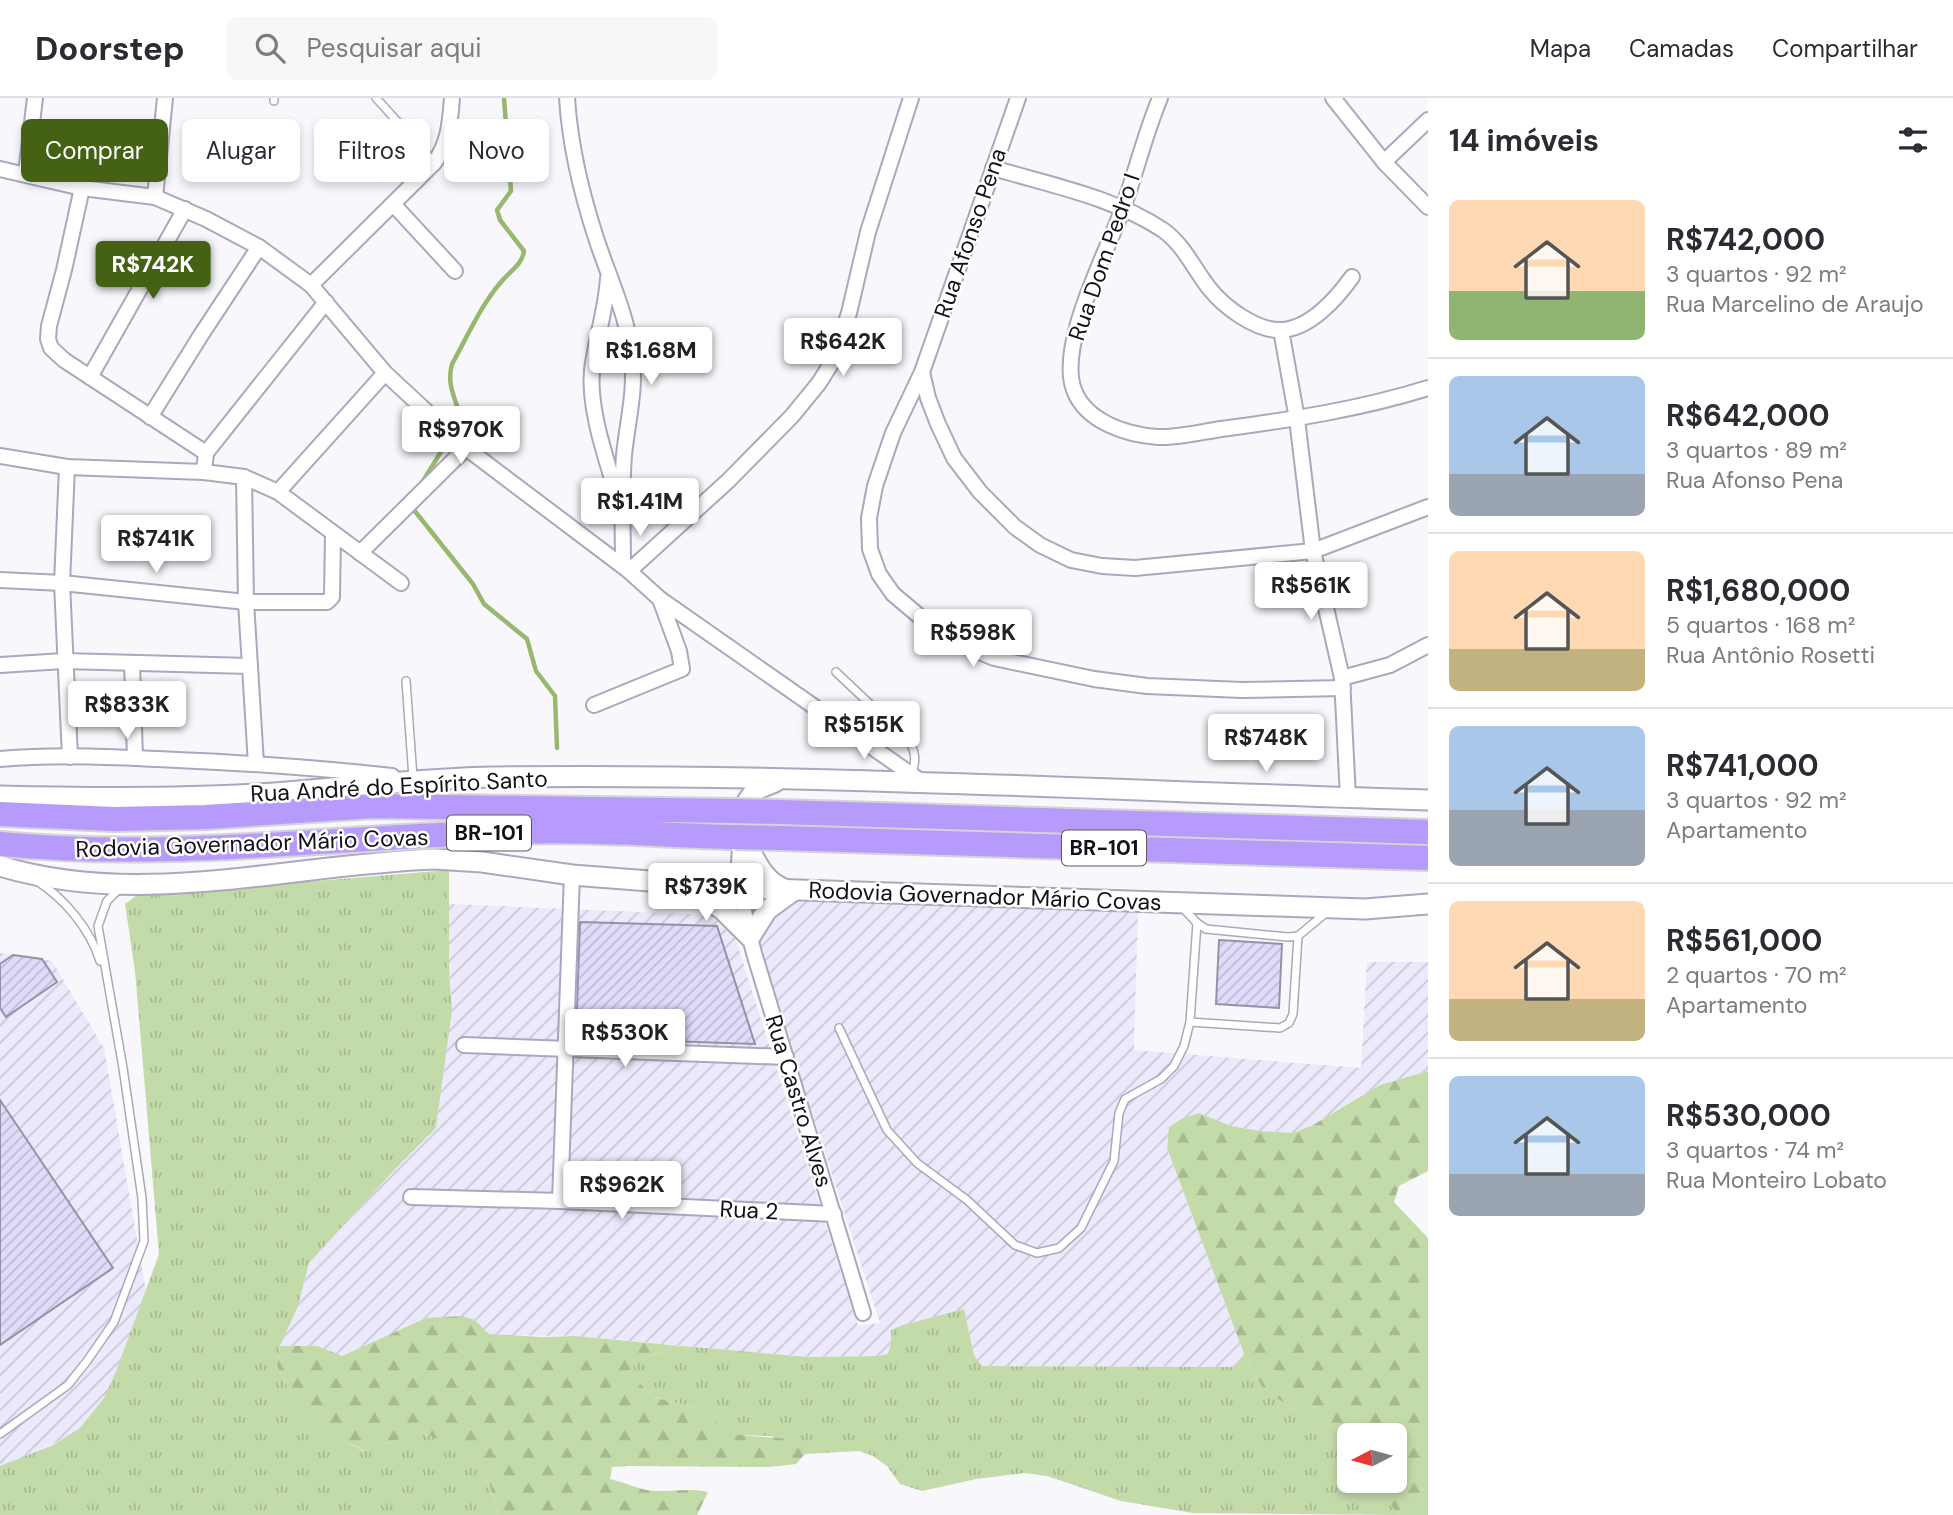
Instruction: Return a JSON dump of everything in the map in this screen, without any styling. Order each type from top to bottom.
[{"type":"highway","name":"Rodovia Governador Mário Covas","points":[[0,814],[114,819],[206,817],[373,806],[780,812],[1428,832]]},
{"type":"highway","name":"Rodovia Governador Mário Covas","points":[[0,844],[64,850],[137,850],[508,832],[1428,858]]},
{"type":"street","points":[[32,119],[35,98]]},
{"type":"street","points":[[155,197],[165,98]]},
{"type":"street","points":[[312,285],[435,163],[444,149],[450,127],[452,98]]},
{"type":"street","points":[[567,98],[574,160],[631,349],[634,394],[624,454],[622,511],[626,569]]},
{"type":"street","points":[[626,569],[728,481],[792,416],[820,383],[834,359],[849,313],[867,232],[911,98]]},
{"type":"street","name":"Rua Afonso Pena","points":[[1018,98],[922,372],[893,433],[875,486],[869,518],[870,549],[879,574],[892,594],[944,637],[994,659],[1094,679],[1147,686],[1242,690],[1342,683],[1390,665],[1428,645]]},
{"type":"street","name":"Rua Dom Pedro I","points":[[1160,98],[1147,130],[1124,207],[1081,315],[1072,352],[1071,373],[1074,390],[1083,404],[1104,422],[1127,432],[1160,437],[1297,419],[1401,397],[1428,388]]},
{"type":"street","points":[[1333,98],[1384,162],[1428,207]]},
{"type":"street","points":[[1384,162],[1428,120]]},
{"type":"street","points":[[993,168],[1124,207],[1165,232],[1183,249],[1209,288],[1238,315],[1250,322],[1281,330],[1316,316],[1336,299],[1352,277]]},
{"type":"street","points":[[0,169],[21,172]]},
{"type":"street","points":[[60,182],[82,188],[155,197],[185,209],[259,247],[312,285],[385,373],[466,448],[626,569],[660,600],[918,779]]},
{"type":"street","points":[[82,188],[49,326],[48,339],[51,348],[56,355],[206,453]]},
{"type":"street","points":[[393,204],[455,271]]},
{"type":"street","points":[[90,377],[185,209]]},
{"type":"street","points":[[150,417],[259,247]]},
{"type":"street","points":[[609,270],[592,371],[595,407],[606,458],[622,511]]},
{"type":"street","points":[[204,472],[206,453],[326,302]]},
{"type":"street","points":[[602,322],[614,320],[625,324]]},
{"type":"street","points":[[1281,330],[1297,419],[1313,551],[1342,683],[1348,798]]},
{"type":"street","points":[[922,372],[928,398],[954,458],[979,492],[1015,527],[1040,545],[1071,560],[1102,566],[1135,568],[1313,551],[1428,507]]},
{"type":"street","points":[[278,492],[385,373]]},
{"type":"street","points":[[360,553],[466,448]]},
{"type":"street","points":[[606,458],[624,454]]},
{"type":"street","points":[[0,456],[67,467],[204,472],[244,477],[278,492],[401,583]]},
{"type":"street","points":[[67,467],[62,583],[70,757]]},
{"type":"street","points":[[244,477],[246,602],[256,764]]},
{"type":"street","points":[[0,580],[62,583],[246,602],[327,602],[332,597],[333,535]]},
{"type":"street","points":[[594,705],[682,669],[679,651],[660,600]]},
{"type":"street","points":[[0,664],[64,661],[250,666]]},
{"type":"street","points":[[132,663],[135,758]]},
{"type":"street","points":[[0,759],[135,758],[324,768],[417,779]]},
{"type":"street","name":"Rua André do Espírito Santo","points":[[0,796],[220,795],[417,779],[582,776],[918,779],[1428,800]]},
{"type":"street","points":[[740,888],[740,838],[745,805],[750,795],[766,784],[793,779]]},
{"type":"street","points":[[740,838],[767,878],[779,887],[793,891]]},
{"type":"street","name":"Rodovia Governador Mário Covas","points":[[5,867],[70,880],[124,884],[187,883],[435,859],[482,862],[572,875],[793,891],[1333,907],[1384,908],[1428,904]]},
{"type":"street","points":[[560,1201],[572,875]]},
{"type":"street","points":[[682,884],[723,910],[750,937],[766,910],[793,891]]},
{"type":"street","name":"Rua Castro Alves","points":[[740,888],[750,937],[863,1313]]},
{"type":"street","points":[[464,1045],[786,1057]]},
{"type":"street","name":"Rua 2","points":[[411,1197],[834,1214]]},
{"type":"lane","points":[[376,98],[435,163]]},
{"type":"lane","points":[[836,672],[909,741],[915,751],[918,779]]},
{"type":"lane","points":[[407,681],[417,779]]},
{"type":"lane","points":[[5,867],[25,875],[51,891],[73,913],[99,956],[107,985]]},
{"type":"lane","points":[[0,1434],[68,1385],[87,1361],[114,1322],[144,1241],[142,1198],[98,926],[107,901],[124,884]]},
{"type":"lane","points":[[1177,902],[1206,929],[1288,937],[1298,936],[1333,907]]},
{"type":"lane","points":[[839,1028],[887,1130],[917,1163],[967,1200],[1016,1245],[1037,1253],[1059,1248],[1081,1228],[1114,1161],[1119,1113],[1125,1099],[1161,1079],[1174,1066],[1184,1046],[1190,1022],[1197,923]]},
{"type":"lane","points":[[1190,1022],[1279,1028],[1289,1023],[1293,1014],[1298,936]]},
{"type":"shaded area","points":[[798,898],[1138,909],[1134,1050],[1361,1068],[1367,962],[1428,962],[1428,1071],[1380,1085],[1313,1125],[1293,1133],[1231,1126],[1199,1113],[1167,1140],[1167,1148],[1244,1354],[1234,1367],[982,1366],[974,1355],[964,1309],[941,1316],[891,1342],[888,1354],[876,1356],[810,1357],[575,1336],[498,1335],[488,1334],[475,1320],[426,1318],[342,1356],[318,1346],[280,1346],[298,1306],[309,1263],[436,1128],[452,1010],[449,904],[714,915],[734,934],[858,1326],[880,1323],[761,954],[760,936],[766,919]]},
{"type":"shaded area","points":[[0,953],[52,961],[104,1048],[147,1297],[101,1421],[0,1469]]},
{"type":"green space","points":[[449,870],[449,971],[452,1010],[436,1128],[309,1263],[298,1306],[280,1346],[277,1366],[301,1411],[339,1438],[364,1451],[420,1432],[446,1442],[480,1466],[490,1486],[498,1515],[0,1515],[0,1466],[53,1445],[80,1428],[104,1398],[159,1254],[135,971],[125,904],[136,896]]},
{"type":"green space","points":[[1428,1071],[1428,1171],[1399,1186],[1394,1202],[1428,1238],[1428,1515],[1399,1515],[1380,1493],[1407,1493],[1407,1423],[1337,1423],[1337,1445],[1326,1434],[1262,1387],[1244,1354],[1167,1148],[1169,1127],[1181,1119],[1199,1113],[1231,1126],[1293,1133],[1313,1125],[1380,1085]]},
{"type":"green space","points":[[964,1309],[974,1355],[982,1366],[1234,1367],[1244,1354],[1262,1387],[1326,1434],[1337,1445],[1337,1493],[1380,1493],[1399,1515],[1193,1513],[1121,1501],[1047,1476],[1025,1473],[976,1479],[922,1491],[900,1484],[887,1466],[873,1456],[859,1451],[804,1454],[771,1436],[740,1435],[722,1428],[697,1408],[653,1397],[634,1377],[634,1363],[647,1356],[667,1352],[671,1345],[809,1357],[888,1354],[891,1330]]},
{"type":"green space","points":[[462,1316],[475,1320],[489,1334],[575,1336],[671,1345],[667,1352],[647,1356],[634,1364],[634,1377],[653,1397],[697,1408],[722,1428],[740,1435],[790,1439],[806,1453],[796,1464],[769,1467],[612,1467],[610,1479],[640,1488],[652,1491],[708,1492],[697,1515],[498,1515],[490,1486],[480,1466],[445,1442],[420,1432],[365,1451],[339,1438],[300,1411],[277,1366],[280,1346],[318,1346],[342,1356],[426,1318]]},
{"type":"building","points":[[580,922],[717,926],[755,1044],[576,1038]]},
{"type":"building","points":[[1219,940],[1282,944],[1279,1008],[1216,1004]]},
{"type":"building","points":[[13,955],[42,959],[57,982],[6,1017],[0,1008],[0,964]]},
{"type":"building","points":[[0,1100],[113,1268],[0,1345]]},
{"type":"waterway","points":[[420,486],[461,419],[451,385],[452,364],[487,301],[523,256],[524,251],[500,220],[497,210],[511,191],[504,98]]},
{"type":"waterway","points":[[410,505],[473,584],[484,604],[527,639],[536,671],[555,696],[557,748]]}]
